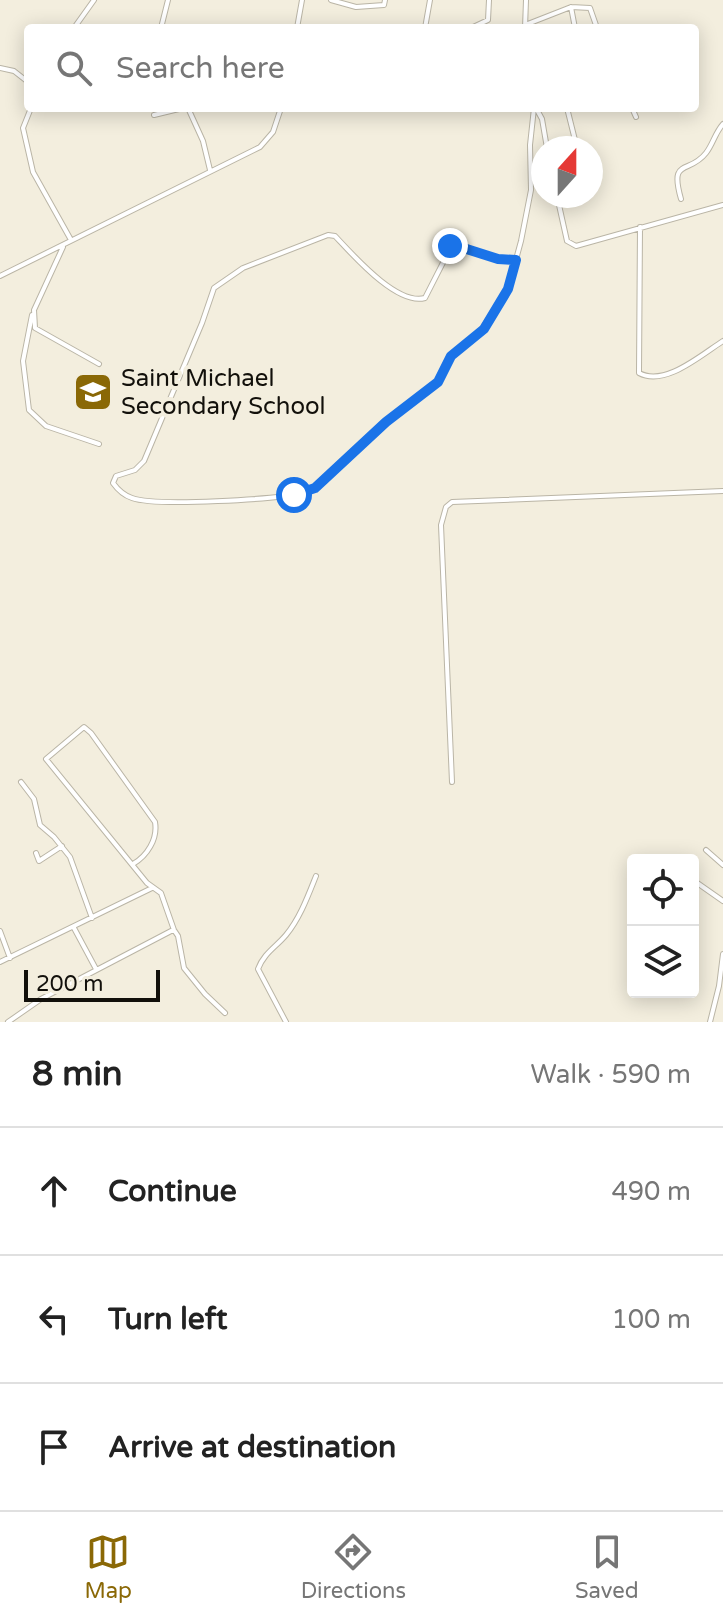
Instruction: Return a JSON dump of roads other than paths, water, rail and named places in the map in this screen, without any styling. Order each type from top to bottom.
[{"type":"street","points":[[77,24],[92,0]]},
{"type":"street","points":[[162,24],[168,0]]},
{"type":"street","points":[[298,24],[302,0]]},
{"type":"street","points":[[331,0],[356,7],[384,5],[385,0]]},
{"type":"street","points":[[426,24],[430,0]]},
{"type":"street","points":[[480,24],[488,20],[489,0]]},
{"type":"street","points":[[525,24],[526,0]]},
{"type":"street","points":[[530,24],[571,7],[590,8],[596,24]]},
{"type":"street","points":[[571,7],[574,24]]},
{"type":"street","points":[[0,68],[18,73],[24,78]]},
{"type":"street","points":[[29,112],[23,128],[33,172],[71,240]]},
{"type":"street","points":[[154,115],[168,112]]},
{"type":"street","points":[[188,112],[203,141],[210,170]]},
{"type":"street","points":[[0,276],[260,147],[273,132],[280,112]]},
{"type":"street","points":[[516,260],[498,259],[452,245],[425,298],[418,300],[382,283],[335,236],[328,235],[243,268],[214,288],[144,461],[135,470],[116,476],[113,483],[129,497],[165,501],[294,495],[315,488],[379,428],[438,382],[451,356],[484,329],[508,289],[516,260],[531,190],[530,134],[534,112]]},
{"type":"street","points":[[538,112],[545,136]]},
{"type":"street","points":[[568,112],[574,136]]},
{"type":"street","points":[[634,112],[636,117]]},
{"type":"street","points":[[681,199],[676,177],[684,167],[705,155],[723,124]]},
{"type":"street","points":[[560,208],[567,241],[572,245],[723,205]]},
{"type":"street","points":[[640,227],[639,373],[648,376],[672,372],[723,341]]},
{"type":"street","points":[[64,245],[32,315],[23,361],[29,410],[46,426],[99,444]]},
{"type":"street","points":[[32,315],[35,328],[99,364]]},
{"type":"street","points":[[452,782],[441,525],[446,507],[452,502],[468,501],[723,491]]},
{"type":"street","points":[[133,864],[146,855],[156,829],[155,822],[84,727],[46,759],[133,864],[161,893],[178,936],[184,968],[225,1013]]},
{"type":"street","points":[[21,782],[34,799],[40,825],[62,846],[73,863],[92,918]]},
{"type":"street","points":[[36,853],[39,861],[62,846]]},
{"type":"street","points":[[706,850],[723,865]]},
{"type":"street","points":[[286,1022],[258,969],[268,950],[285,936],[294,923],[316,876]]},
{"type":"street","points":[[699,884],[723,901]]},
{"type":"street","points":[[0,962],[154,888]]},
{"type":"street","points":[[74,928],[96,969]]},
{"type":"street","points":[[8,1022],[41,999],[174,930]]},
{"type":"street","points":[[0,931],[10,958]]},
{"type":"street","points":[[710,1022],[723,954]]},
{"type":"place","name":"Saint Michael Secondary School","points":[[93,392]]}]
